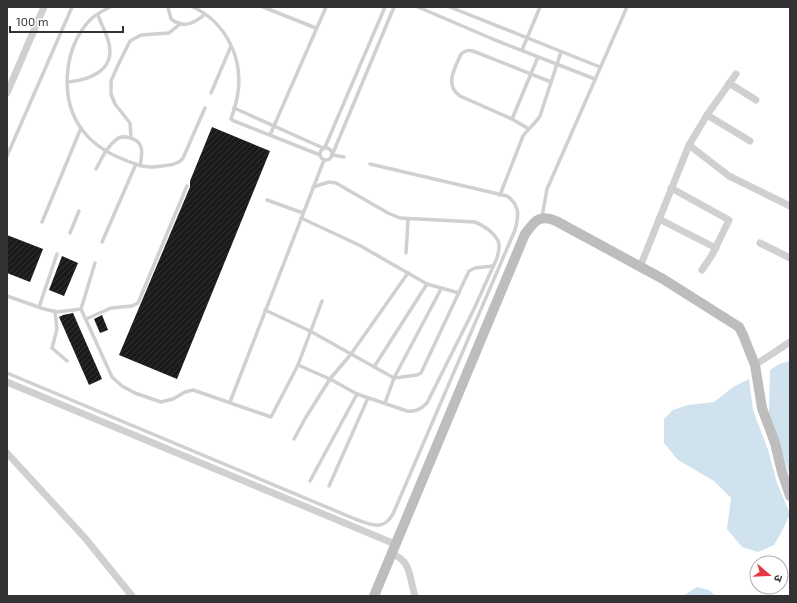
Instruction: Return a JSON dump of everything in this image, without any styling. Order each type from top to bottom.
[{"type":"street","points":[[7,93],[44,7]]},
{"type":"street","points":[[640,267],[689,145],[707,115],[736,74]]},
{"type":"street","points":[[729,83],[756,100]]},
{"type":"street","points":[[707,115],[750,141]]},
{"type":"street","points":[[689,145],[729,176],[790,206]]},
{"type":"street","points":[[671,188],[729,219],[716,248],[702,270]]},
{"type":"street","points":[[374,596],[525,234],[533,223],[542,218],[548,218],[556,221],[640,267],[736,324],[743,335],[755,368],[762,408],[775,443],[790,496]]},
{"type":"street","points":[[658,219],[716,248]]},
{"type":"street","points":[[760,243],[790,258]]},
{"type":"street","points":[[755,368],[790,342]]},
{"type":"street","points":[[7,382],[393,549],[407,565],[415,596]]},
{"type":"street","points":[[7,453],[85,538],[132,596]]},
{"type":"lane","points":[[7,156],[72,7]]},
{"type":"lane","points":[[110,7],[90,20],[74,45],[68,73],[70,102],[81,128],[93,142],[116,157],[140,166],[155,168],[178,163],[181,161],[205,108]]},
{"type":"lane","points":[[168,7],[171,19],[180,24],[196,22],[206,14]]},
{"type":"lane","points":[[193,7],[206,14],[221,29],[231,46],[239,65],[238,91],[231,119],[320,155],[324,160]]},
{"type":"lane","points":[[263,7],[316,28]]},
{"type":"lane","points":[[270,135],[326,7]]},
{"type":"lane","points":[[320,155],[320,151],[324,148],[385,7]]},
{"type":"lane","points":[[324,160],[330,159],[333,154],[394,7]]},
{"type":"lane","points":[[418,7],[595,79]]},
{"type":"lane","points":[[450,7],[600,67]]},
{"type":"lane","points":[[522,50],[540,7]]},
{"type":"lane","points":[[542,218],[548,190],[626,7]]},
{"type":"lane","points":[[68,82],[85,80],[93,76],[103,69],[108,60],[109,44],[98,14]]},
{"type":"lane","points":[[131,138],[130,123],[115,104],[111,94],[111,81],[130,41],[141,35],[169,33],[180,24]]},
{"type":"lane","points":[[211,93],[231,46]]},
{"type":"lane","points":[[529,129],[512,119],[460,96],[455,92],[452,85],[455,69],[462,54],[468,50],[551,82]]},
{"type":"lane","points":[[500,195],[523,136],[540,116],[561,52]]},
{"type":"lane","points":[[512,119],[538,57]]},
{"type":"lane","points":[[108,60],[118,65]]},
{"type":"lane","points":[[234,108],[324,148],[330,148],[333,154],[344,157]]},
{"type":"lane","points":[[42,222],[81,128]]},
{"type":"lane","points":[[96,169],[105,151],[118,138],[122,137],[131,138],[139,143],[141,147],[140,166]]},
{"type":"lane","points":[[230,402],[324,160]]},
{"type":"lane","points":[[102,242],[136,164]]},
{"type":"lane","points":[[7,373],[355,519],[374,525],[383,525],[390,520],[515,230],[518,221],[518,213],[513,200],[507,196],[370,164]]},
{"type":"lane","points":[[298,365],[368,398],[412,412],[420,409],[427,402],[474,309],[499,250],[496,237],[482,224],[469,221],[408,220],[388,213],[336,183],[329,182],[313,187]]},
{"type":"lane","points":[[86,319],[111,308],[132,306],[138,303],[187,186]]},
{"type":"lane","points":[[267,200],[303,213]]},
{"type":"lane","points":[[70,233],[79,211]]},
{"type":"lane","points":[[301,218],[359,244],[427,284],[459,293]]},
{"type":"lane","points":[[406,253],[408,220]]},
{"type":"lane","points":[[39,307],[57,254]]},
{"type":"lane","points":[[95,263],[81,309],[112,377],[126,389],[141,396],[161,402],[173,399],[185,392],[193,390],[271,417],[298,365],[322,301]]},
{"type":"lane","points":[[265,310],[310,330],[394,378],[417,375],[421,373],[469,271],[475,268],[493,266]]},
{"type":"lane","points":[[294,439],[330,379],[351,354],[408,273]]},
{"type":"lane","points":[[374,367],[427,284]]},
{"type":"lane","points":[[385,403],[394,378],[441,289]]},
{"type":"lane","points":[[7,296],[55,311],[62,312],[81,309]]},
{"type":"lane","points":[[55,311],[57,329],[52,348],[67,360]]},
{"type":"lane","points":[[310,481],[357,394]]},
{"type":"lane","points":[[329,486],[368,398]]},
{"type":"water","points":[[790,361],[790,477],[769,412],[770,370],[779,364]]},
{"type":"water","points":[[749,379],[753,410],[768,450],[777,483],[790,514],[774,545],[758,552],[742,547],[727,529],[731,498],[714,481],[678,460],[664,443],[664,419],[673,410],[688,405],[714,402],[733,387]]},
{"type":"water","points":[[697,587],[709,590],[715,596],[683,596]]},
{"type":"building","points":[[212,127],[270,151],[177,379],[119,355],[190,187],[190,181]]},
{"type":"building","points":[[7,235],[43,249],[30,282],[7,273]]},
{"type":"building","points":[[62,256],[78,263],[64,296],[49,290]]},
{"type":"building","points":[[73,313],[102,379],[89,385],[59,317]]},
{"type":"building","points":[[102,315],[108,330],[100,333],[94,319]]}]
